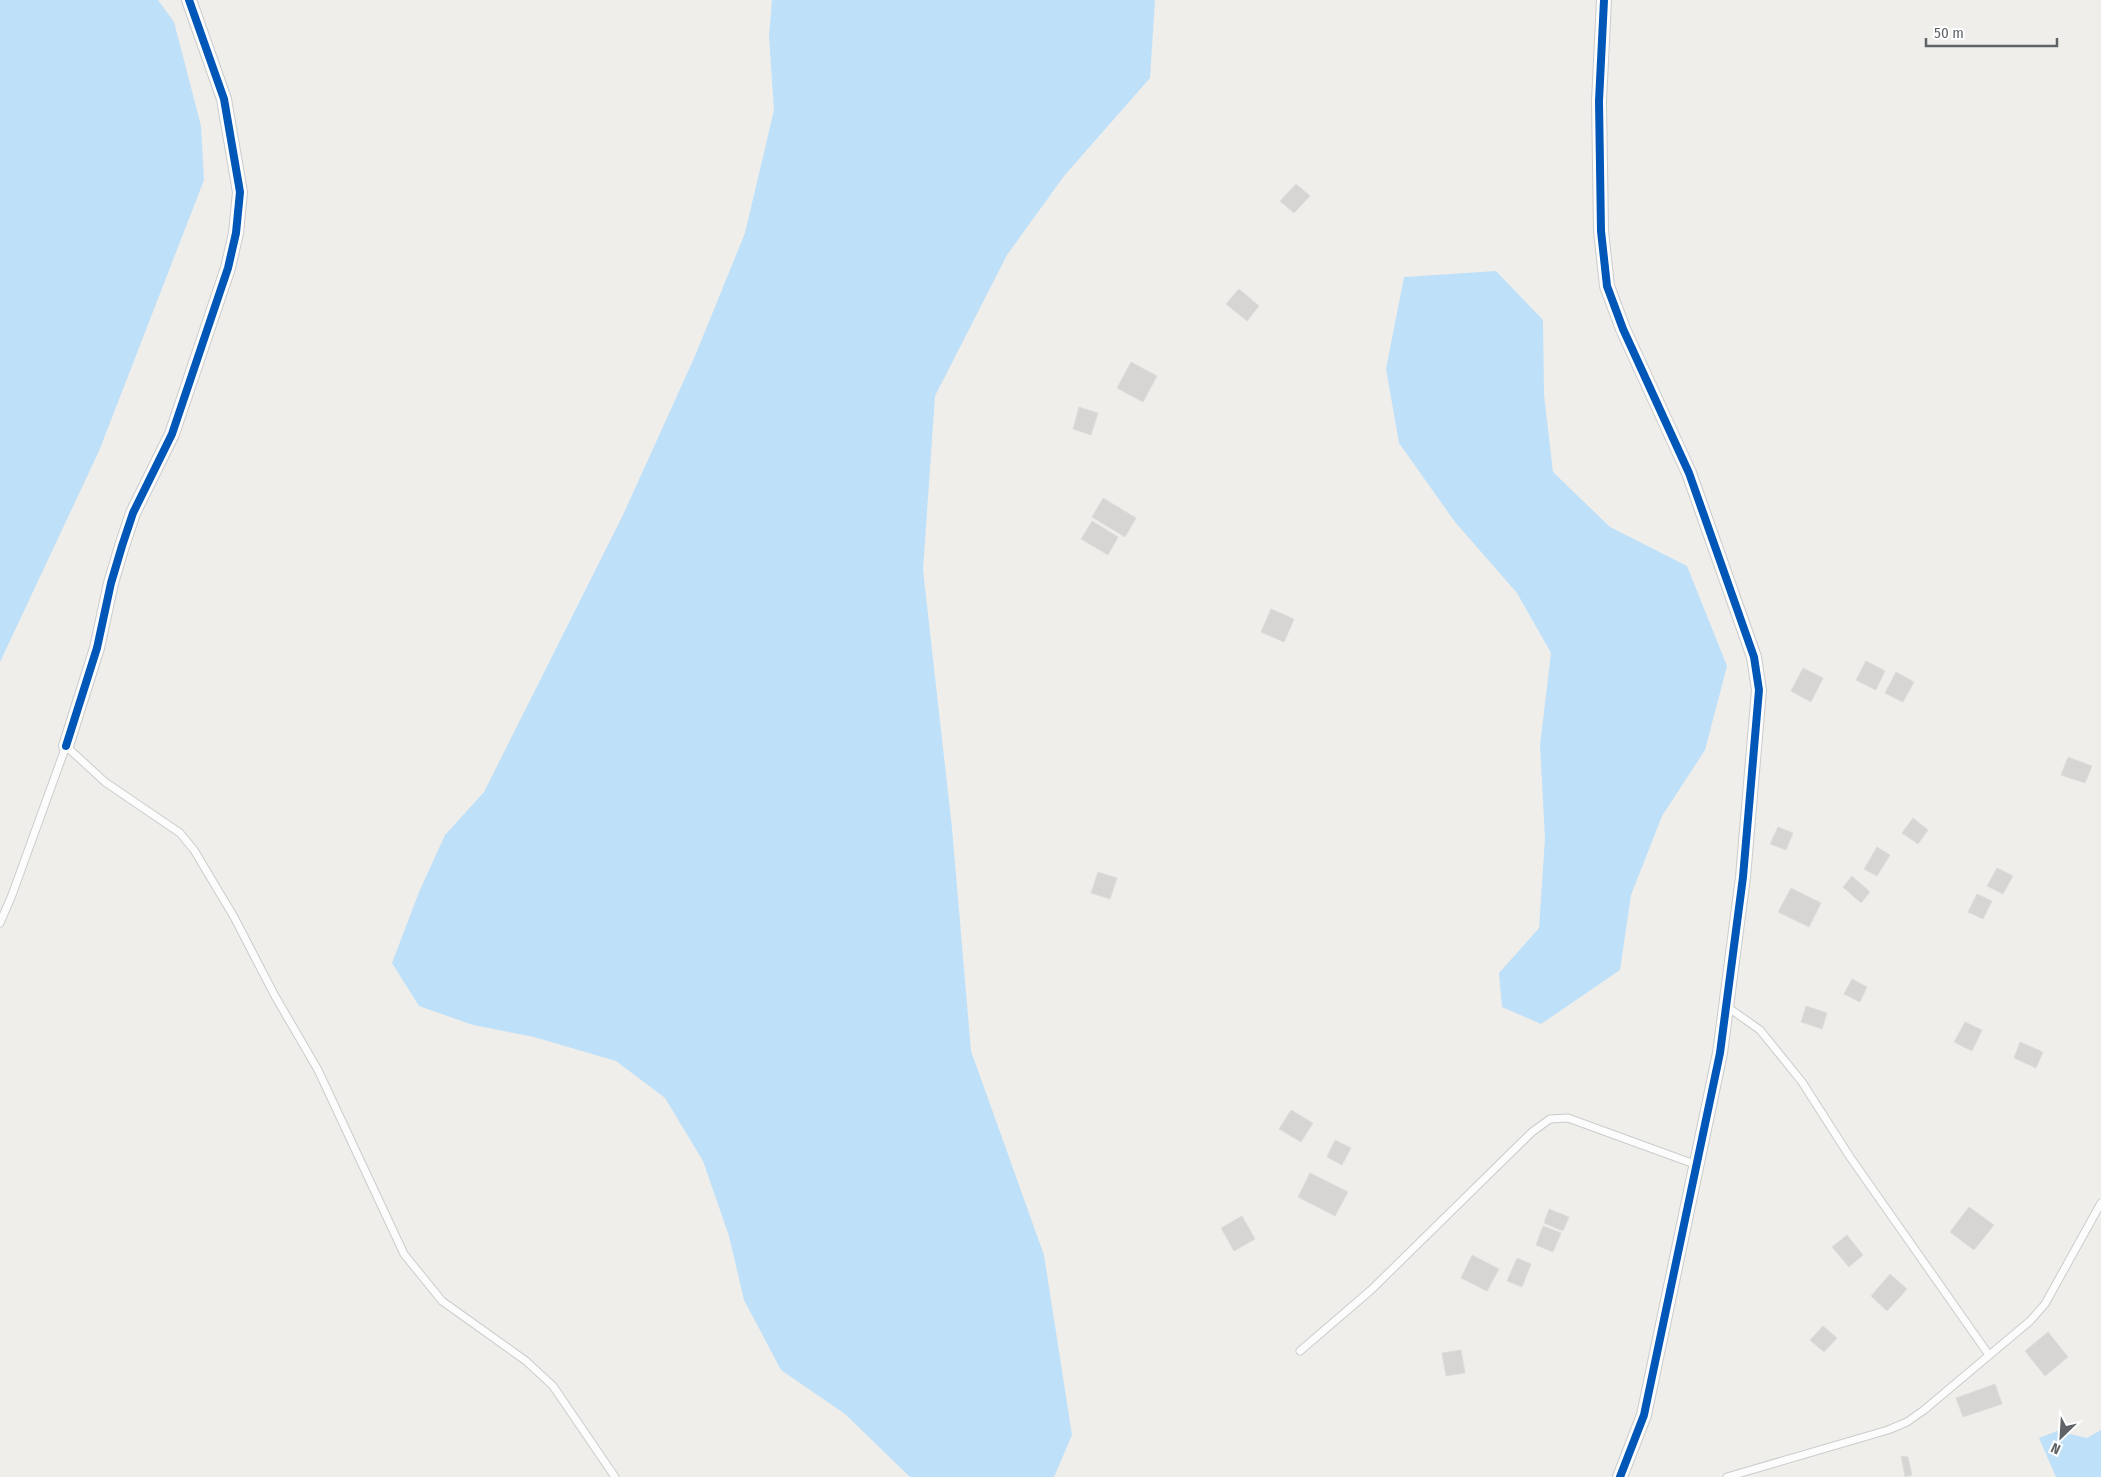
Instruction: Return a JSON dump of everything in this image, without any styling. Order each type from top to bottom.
[{"type":"street","points":[[66,746],[97,648],[111,583],[127,529],[172,434],[228,268],[236,233],[240,192],[224,99],[189,0]]},
{"type":"street","points":[[1604,0],[1599,101],[1601,231],[1607,286],[1623,329],[1689,473],[1754,658],[1759,690],[1743,877],[1720,1053],[1644,1415],[1620,1477]]},
{"type":"lane","points":[[0,923],[66,746],[104,782],[180,833],[194,850],[239,925],[275,996],[318,1070],[404,1254],[442,1301],[526,1361],[554,1386],[615,1477]]},
{"type":"lane","points":[[1726,1006],[1760,1030],[1802,1082],[1856,1165],[1990,1355]]},
{"type":"lane","points":[[1300,1350],[1371,1290],[1532,1132],[1550,1119],[1568,1118],[1697,1165]]},
{"type":"lane","points":[[1727,1477],[1888,1430],[1907,1422],[1990,1355],[2030,1321],[2046,1304],[2101,1203]]},
{"type":"water","points":[[0,0],[158,0],[174,22],[201,126],[204,180],[99,451],[0,662]]},
{"type":"water","points":[[772,0],[1155,0],[1150,78],[1064,176],[1007,255],[935,396],[923,570],[952,828],[971,1051],[1044,1255],[1072,1435],[1054,1477],[910,1477],[845,1414],[781,1370],[744,1300],[729,1236],[703,1161],[665,1098],[616,1061],[534,1037],[473,1025],[419,1006],[392,963],[419,892],[445,835],[484,792],[623,515],[695,356],[745,233],[774,110],[769,36]]},
{"type":"water","points":[[1496,271],[1543,320],[1544,395],[1553,472],[1610,527],[1687,566],[1727,666],[1705,750],[1662,816],[1631,895],[1620,970],[1541,1024],[1502,1007],[1499,973],[1539,928],[1545,838],[1540,745],[1551,653],[1517,593],[1455,522],[1399,443],[1386,369],[1404,277]]},
{"type":"water","points":[[2101,1430],[2101,1477],[2056,1477],[2039,1438],[2057,1431],[2087,1438]]},
{"type":"building","points":[[1296,184],[1310,196],[1294,213],[1280,201]]},
{"type":"building","points":[[1239,289],[1259,306],[1247,321],[1226,304]]},
{"type":"building","points":[[1131,362],[1157,376],[1143,402],[1117,388]]},
{"type":"building","points":[[1079,407],[1098,413],[1091,435],[1073,429]]},
{"type":"building","points":[[1103,498],[1136,518],[1125,537],[1092,517]]},
{"type":"building","points":[[1092,521],[1118,537],[1108,555],[1081,539]]},
{"type":"building","points":[[1271,609],[1294,619],[1284,642],[1261,632]]},
{"type":"building","points":[[1866,661],[1885,671],[1876,690],[1856,680]]},
{"type":"building","points":[[1803,668],[1823,678],[1811,702],[1791,691]]},
{"type":"building","points":[[1896,672],[1914,682],[1903,702],[1885,693]]},
{"type":"building","points":[[2068,757],[2092,766],[2085,783],[2061,775]]},
{"type":"building","points":[[1913,818],[1928,830],[1918,844],[1902,833]]},
{"type":"building","points":[[1778,827],[1793,833],[1786,850],[1770,844]]},
{"type":"building","points":[[1877,847],[1890,855],[1877,876],[1864,869]]},
{"type":"building","points":[[1997,868],[2013,876],[2003,894],[1987,886]]},
{"type":"building","points":[[1098,872],[1117,878],[1110,899],[1091,893]]},
{"type":"building","points":[[1852,876],[1870,892],[1861,903],[1843,887]]},
{"type":"building","points":[[1791,888],[1821,903],[1809,927],[1778,912]]},
{"type":"building","points":[[1977,894],[1992,901],[1983,919],[1968,912]]},
{"type":"building","points":[[1852,979],[1867,987],[1860,1002],[1844,994]]},
{"type":"building","points":[[1806,1006],[1827,1013],[1822,1029],[1801,1022]]},
{"type":"building","points":[[1965,1022],[1982,1030],[1972,1051],[1954,1042]]},
{"type":"building","points":[[2020,1042],[2043,1052],[2036,1068],[2014,1058]]},
{"type":"building","points":[[1291,1110],[1313,1123],[1301,1142],[1279,1129]]},
{"type":"building","points":[[1335,1140],[1351,1148],[1342,1165],[1327,1157]]},
{"type":"building","points":[[1310,1173],[1348,1192],[1335,1216],[1298,1197]]},
{"type":"building","points":[[1969,1207],[1994,1225],[1974,1250],[1950,1232]]},
{"type":"building","points":[[1549,1209],[1569,1217],[1563,1231],[1544,1223]]},
{"type":"building","points":[[1242,1216],[1255,1239],[1234,1251],[1221,1228]]},
{"type":"building","points":[[1543,1226],[1561,1233],[1553,1252],[1536,1245]]},
{"type":"building","points":[[1847,1235],[1863,1255],[1849,1267],[1832,1247]]},
{"type":"building","points":[[1472,1255],[1499,1269],[1487,1291],[1461,1278]]},
{"type":"building","points":[[1517,1258],[1531,1264],[1522,1287],[1507,1281]]},
{"type":"building","points":[[1890,1274],[1907,1289],[1887,1311],[1871,1296]]},
{"type":"building","points":[[1823,1326],[1837,1338],[1824,1352],[1810,1340]]},
{"type":"building","points":[[2048,1332],[2068,1357],[2045,1376],[2025,1351]]},
{"type":"building","points":[[1461,1350],[1465,1373],[1446,1376],[1442,1353]]},
{"type":"building","points":[[1995,1384],[2002,1404],[1963,1417],[1956,1398]]},
{"type":"building","points":[[1901,1456],[1908,1457],[1912,1475],[1905,1477]]},
{"type":"cycle path","points":[[66,746],[97,648],[111,583],[122,546],[133,513],[172,434],[228,268],[236,233],[240,192],[224,99],[189,0]]},
{"type":"cycle path","points":[[1604,0],[1599,101],[1601,231],[1607,286],[1623,329],[1689,473],[1754,657],[1759,690],[1743,877],[1720,1053],[1644,1415],[1620,1477]]}]
